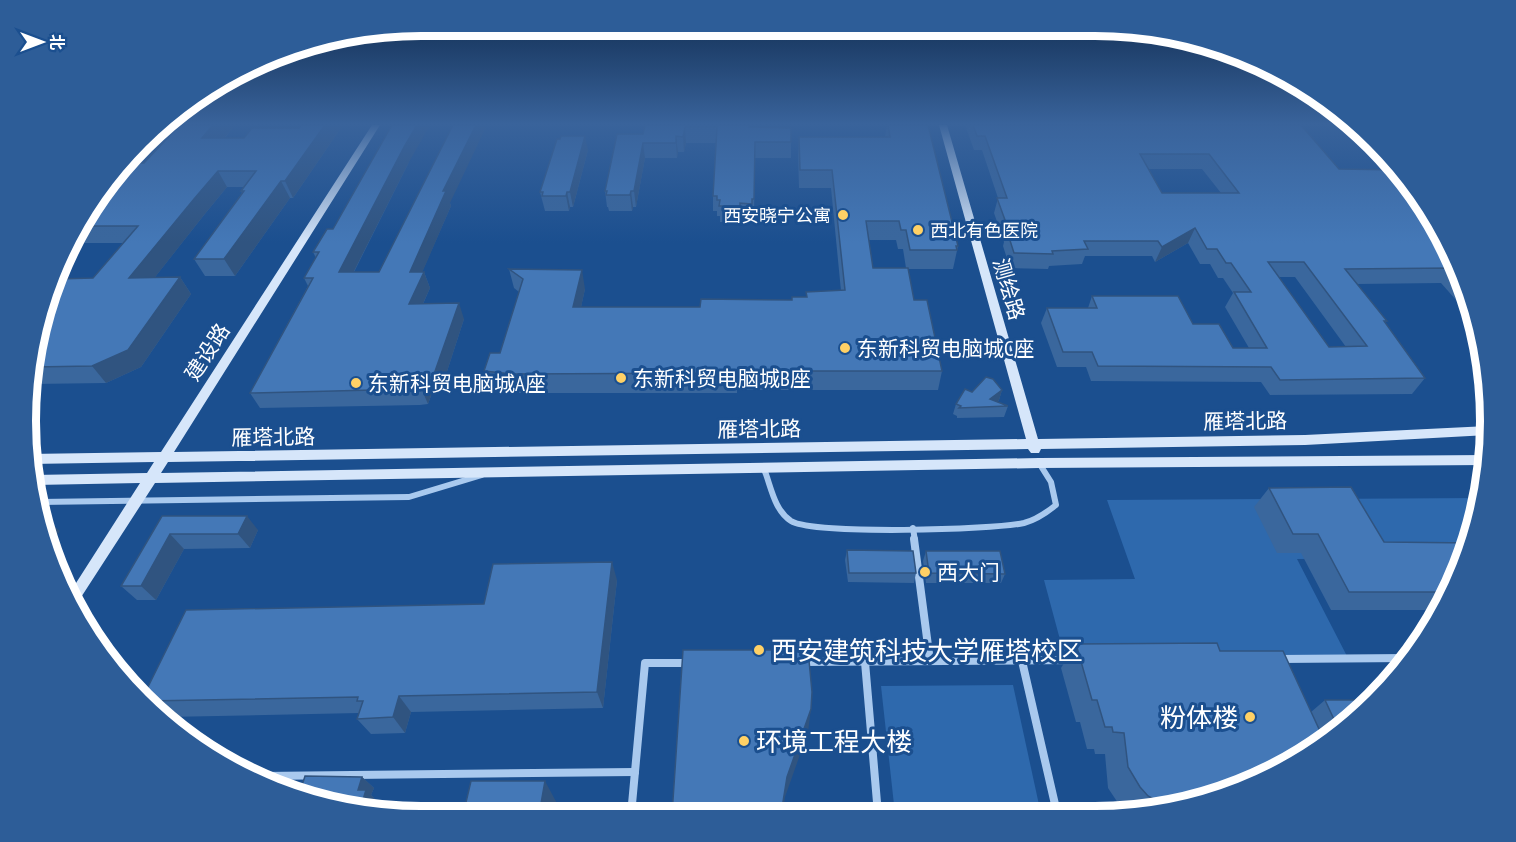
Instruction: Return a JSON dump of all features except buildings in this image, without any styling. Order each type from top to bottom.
[{"type":"main road","name":"建设路","points":[[77,593],[351,164]]},
{"type":"main road","name":"测绘路","points":[[954,164],[1039,463]]},
{"type":"main road","name":"雁塔北路","points":[[38,459],[1305,440],[1480,431]]},
{"type":"main road","name":"雁塔北路","points":[[40,480],[1039,463],[1478,460]]},
{"type":"street","points":[[764,469],[783,516],[797,525],[819,528],[913,528],[1009,525],[1026,523],[1045,515],[1056,505],[1052,482],[1039,463]]},
{"type":"street","points":[[44,502],[409,497],[498,471]]},
{"type":"street","points":[[913,528],[930,661]]},
{"type":"street","points":[[1267,659],[1398,658]]},
{"type":"street","points":[[795,662],[1080,660]]},
{"type":"street","points":[[1022,661],[1055,806]]},
{"type":"street","points":[[865,662],[877,806]]},
{"type":"street","points":[[632,806],[645,663],[703,663]]},
{"type":"street","points":[[276,778],[635,772]]},
{"type":"shaded area","points":[[1473,498],[1455,558],[1297,559],[1349,660],[1066,662],[1044,580],[1135,579],[1107,500]]},
{"type":"shaded area","points":[[1013,685],[1039,806],[894,806],[881,686]]},
{"type":"place","name":"西安晓宁公寓","points":[[843,215]]},
{"type":"place","name":"西北有色医院","points":[[918,230]]},
{"type":"place","name":"东新科贸电脑城C座","points":[[845,348]]},
{"type":"place","name":"东新科贸电脑城B座","points":[[621,378]]},
{"type":"place","name":"东新科贸电脑城A座","points":[[356,383]]},
{"type":"place","name":"西大门","points":[[925,572]]},
{"type":"place","name":"西安建筑科技大学雁塔校区","points":[[759,650]]},
{"type":"place","name":"粉体楼","points":[[1250,717]]},
{"type":"place","name":"环境工程大楼","points":[[744,741]]}]
